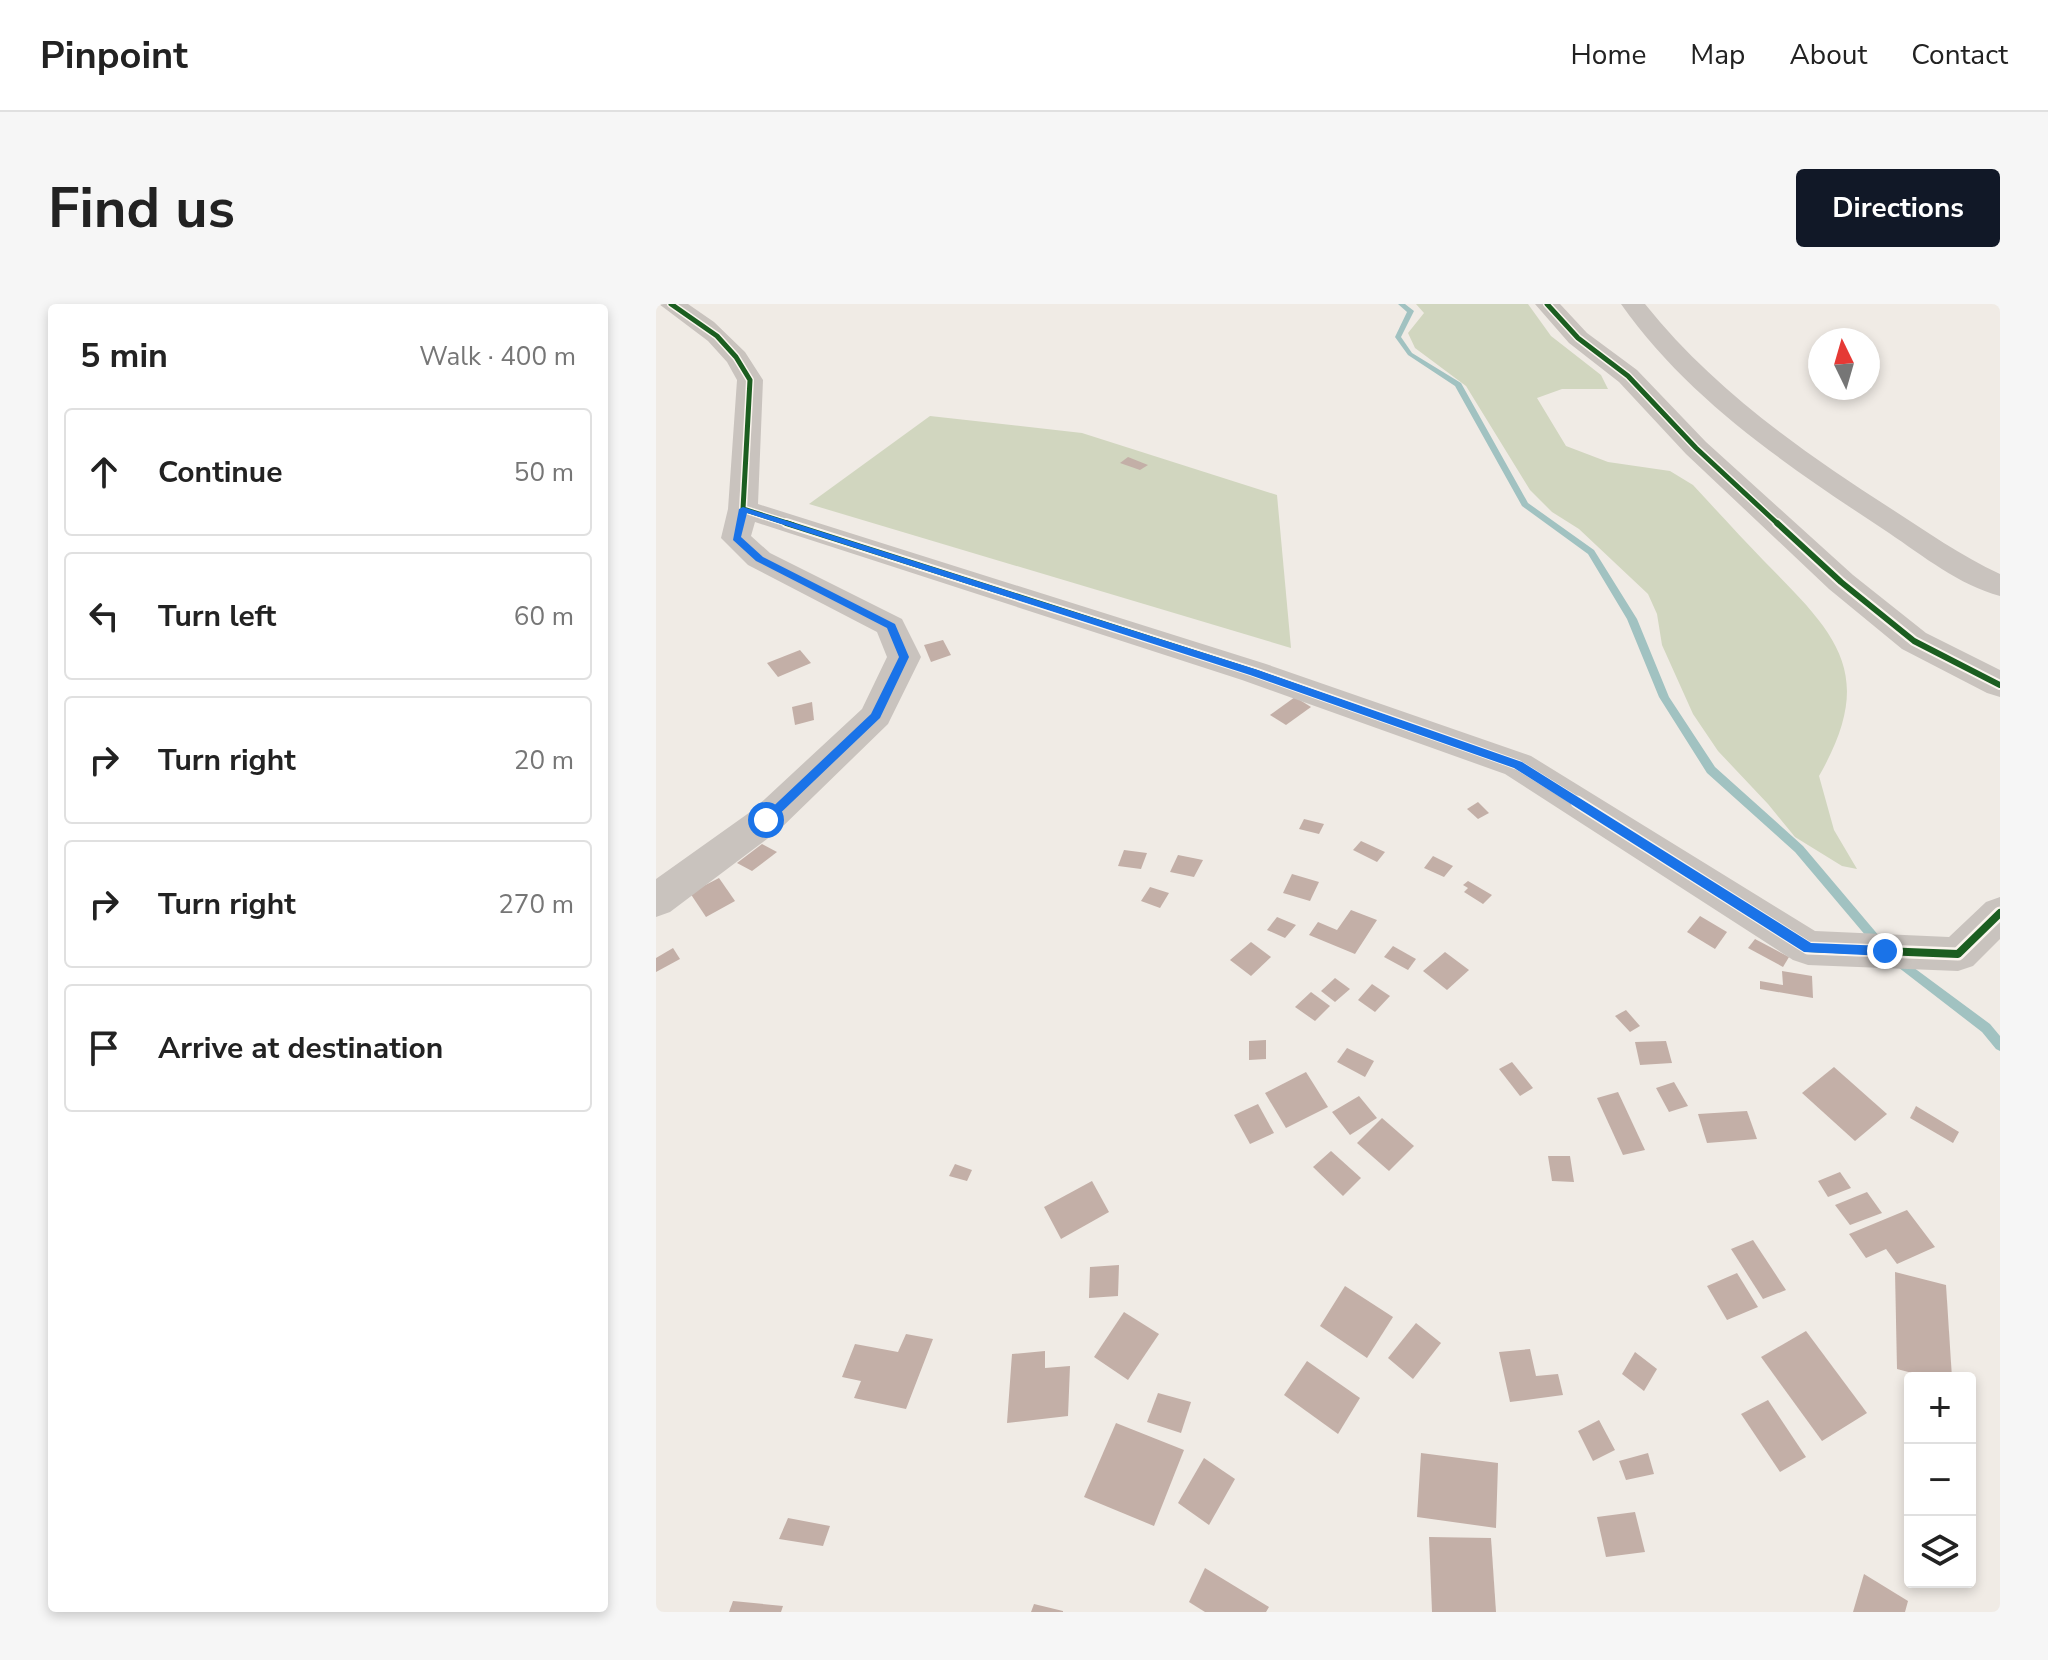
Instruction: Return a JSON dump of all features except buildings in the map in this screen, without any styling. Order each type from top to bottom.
[{"type":"street","points":[[656,901],[766,820],[876,716],[904,657],[891,626],[759,559],[736,538],[743,509],[750,380],[743,361],[688,313],[671,304]]},
{"type":"street","points":[[1547,304],[1578,338],[1628,376],[1696,448],[1841,582],[1914,641],[2000,685]]},
{"type":"street","points":[[1573,304],[1616,352],[1628,376]]},
{"type":"street","points":[[1633,304],[1650,328],[1720,396],[1843,490],[1971,574],[2000,586]]},
{"type":"street","points":[[743,509],[1254,672],[1518,765],[1808,948],[1958,954],[2000,913]]},
{"type":"green space","points":[[1416,304],[1528,304],[1551,336],[1601,375],[1608,389],[1562,389],[1537,398],[1566,446],[1608,462],[1670,471],[1693,485],[1829,634],[1841,657],[1847,682],[1845,709],[1837,740],[1819,776],[1834,830],[1857,869],[1842,866],[1795,837],[1718,751],[1693,714],[1662,645],[1657,614],[1648,594],[1579,529],[1552,512],[1530,490],[1466,386],[1415,348],[1408,333],[1424,313]]},
{"type":"green space","points":[[930,416],[1082,433],[1277,495],[1291,648],[809,504]]},
{"type":"waterway","points":[[1401,304],[1411,311],[1398,337],[1410,354],[1458,385],[1525,504],[1591,552],[1632,619],[1664,697],[1711,770],[1799,849],[1881,946]]},
{"type":"waterway","points":[[1898,961],[1986,1028],[2000,1045]]},
{"type":"cycle path","points":[[671,304],[717,336],[736,357],[750,380],[743,509],[1254,672],[1518,765],[1808,948],[1958,954],[2000,913]]},
{"type":"cycle path","points":[[1547,304],[1578,338],[1628,376],[1696,448],[1841,582],[1914,641],[2000,685]]},
{"type":"route","points":[[766,820],[876,716],[904,657],[891,626],[759,559],[736,538],[743,509],[1254,672],[1518,765],[1808,948],[1885,951]]}]
